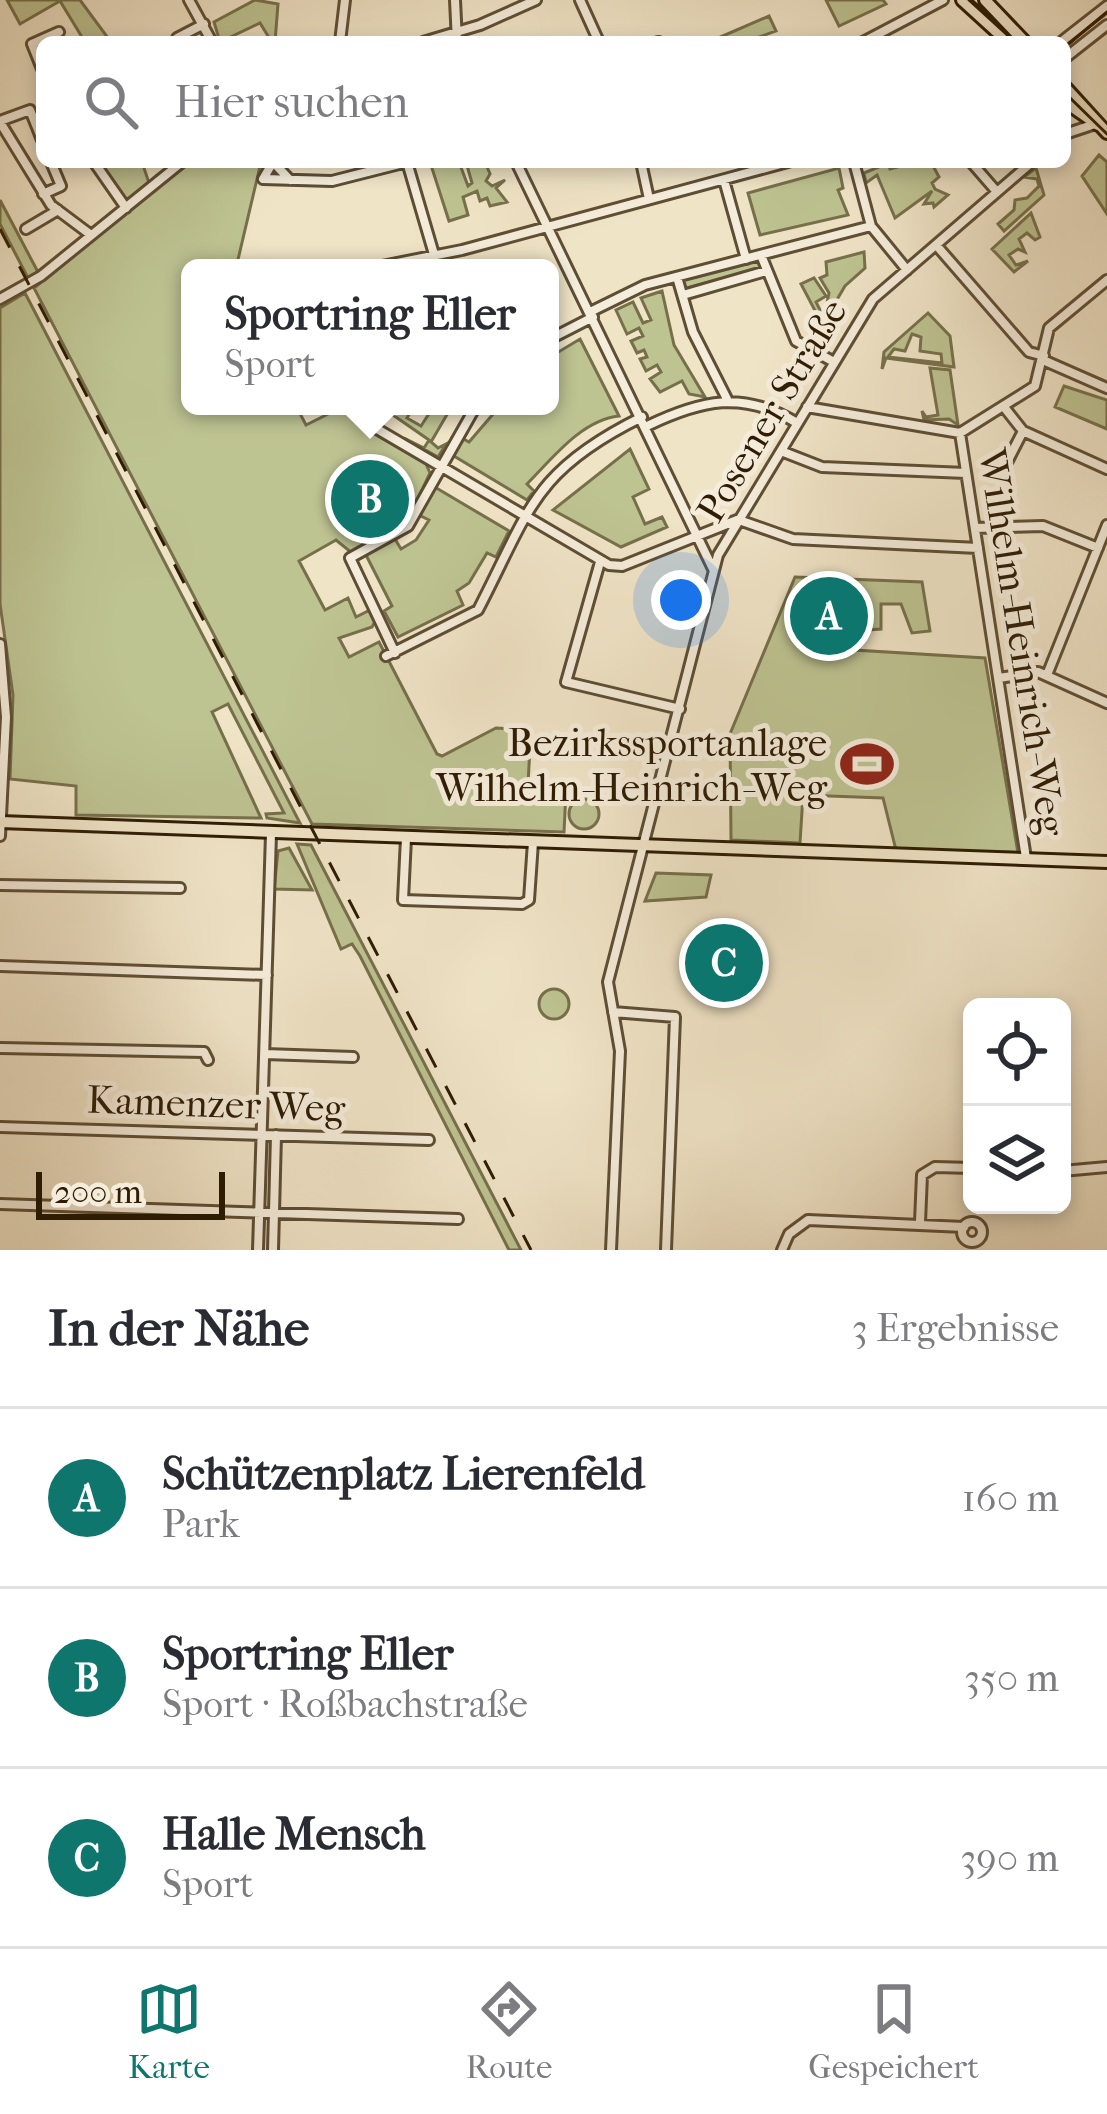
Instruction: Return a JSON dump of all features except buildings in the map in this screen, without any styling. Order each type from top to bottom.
[{"type":"main road","points":[[962,0],[1001,36]]},
{"type":"main road","points":[[986,0],[1019,36]]},
{"type":"main road","points":[[1071,93],[1101,122]]},
{"type":"main road","points":[[1071,107],[1101,122]]},
{"type":"main road","points":[[0,822],[1107,862]]},
{"type":"street","points":[[189,0],[209,36]]},
{"type":"street","points":[[197,15],[206,0]]},
{"type":"street","points":[[341,36],[345,0]]},
{"type":"street","points":[[454,0],[457,36]]},
{"type":"street","points":[[459,36],[536,0]]},
{"type":"street","points":[[580,0],[596,36]]},
{"type":"street","points":[[874,36],[943,0]]},
{"type":"street","points":[[1069,36],[1095,15],[1106,19],[1071,52]]},
{"type":"street","points":[[181,36],[204,25]]},
{"type":"street","points":[[49,36],[58,32]]},
{"type":"street","points":[[36,125],[30,110],[0,122],[43,194],[92,236]]},
{"type":"street","points":[[1071,132],[1101,122]]},
{"type":"street","points":[[43,194],[61,186],[54,168]]},
{"type":"street","points":[[98,168],[126,208]]},
{"type":"street","points":[[0,299],[41,276],[175,168]]},
{"type":"street","points":[[269,168],[263,179],[356,177],[386,168]]},
{"type":"street","points":[[279,168],[290,180]]},
{"type":"street","points":[[408,168],[435,259]]},
{"type":"street","points":[[519,168],[699,535],[713,577]]},
{"type":"street","points":[[642,168],[650,200]]},
{"type":"street","points":[[418,259],[767,168]]},
{"type":"street","points":[[856,168],[871,226],[907,270]]},
{"type":"street","points":[[976,168],[998,192]]},
{"type":"street","name":"Posener Straße","points":[[611,1250],[620,1051],[608,982],[718,555],[873,299],[1025,168]]},
{"type":"street","points":[[724,180],[746,259]]},
{"type":"street","points":[[26,229],[58,210]]},
{"type":"street","points":[[559,334],[645,285],[871,226]]},
{"type":"street","points":[[937,246],[1029,352],[1107,388]]},
{"type":"street","points":[[761,255],[796,340],[834,362]]},
{"type":"street","points":[[682,295],[766,271]]},
{"type":"street","points":[[677,277],[693,332],[727,399]]},
{"type":"street","points":[[807,407],[960,433],[1035,386],[1049,328],[1107,280]]},
{"type":"street","points":[[470,415],[438,465],[408,526],[350,558],[390,654],[480,608],[537,493],[576,457],[644,421],[727,399],[767,407],[797,423]]},
{"type":"street","points":[[1004,407],[1023,430],[1107,470]]},
{"type":"street","points":[[360,415],[600,562],[622,566],[739,520],[794,539],[978,548]]},
{"type":"street","points":[[1001,474],[1023,430]]},
{"type":"street","name":"Wilhelm-Heinrich-Weg","points":[[960,433],[1026,860]]},
{"type":"street","points":[[781,451],[822,467],[966,473]]},
{"type":"street","points":[[1047,675],[1107,525]]},
{"type":"street","points":[[975,528],[1043,526],[1098,548]]},
{"type":"street","points":[[600,562],[566,682],[680,709]]},
{"type":"street","points":[[0,644],[6,717],[0,836]]},
{"type":"street","points":[[999,678],[1047,675],[1107,703]]},
{"type":"street","points":[[258,1250],[271,834]]},
{"type":"street","points":[[406,838],[404,900],[526,903],[533,842]]},
{"type":"street","points":[[0,885],[180,888]]},
{"type":"street","points":[[0,966],[267,975]]},
{"type":"street","points":[[614,1012],[675,1017],[666,1250]]},
{"type":"street","points":[[0,1048],[205,1052],[208,1060]]},
{"type":"street","points":[[265,1054],[353,1057]]},
{"type":"street","name":"Kamenzer Weg","points":[[0,1127],[430,1140]]},
{"type":"street","points":[[273,1250],[277,1136]]},
{"type":"street","points":[[920,1222],[922,1175],[935,1167],[963,1168]]},
{"type":"street","points":[[1071,1170],[1107,1167]]},
{"type":"street","points":[[0,1204],[458,1219]]},
{"type":"street","points":[[782,1250],[789,1234],[808,1220],[964,1227]]},
{"type":"green space","points":[[7,0],[80,0],[107,36],[81,36],[60,1],[20,24]]},
{"type":"green space","points":[[255,0],[278,4],[275,36],[268,36],[260,23],[233,36],[218,36],[214,22]]},
{"type":"green space","points":[[826,0],[883,0],[886,4],[839,26]]},
{"type":"green space","points":[[769,16],[776,31],[762,36],[723,36]]},
{"type":"green space","points":[[1099,155],[1107,162],[1107,214],[1082,176]]},
{"type":"green space","points":[[99,168],[144,168],[149,183],[124,204]]},
{"type":"green space","points":[[181,168],[260,168],[238,259],[181,259],[181,415],[301,415],[306,425],[326,415],[353,415],[368,430],[426,464],[430,473],[406,524],[352,553],[336,540],[299,561],[325,610],[348,598],[356,617],[372,609],[377,618],[372,627],[339,638],[349,657],[379,642],[437,754],[442,756],[496,728],[531,730],[528,784],[566,792],[564,832],[312,824],[34,288]]},
{"type":"green space","points":[[432,168],[461,168],[468,186],[472,183],[468,168],[488,168],[486,181],[492,186],[505,180],[496,188],[507,202],[490,206],[487,198],[480,201],[477,191],[463,197],[468,215],[449,221]]},
{"type":"green space","points":[[839,168],[843,188],[838,190],[848,215],[760,235],[748,193]]},
{"type":"green space","points":[[934,168],[939,177],[932,183],[935,189],[948,195],[934,207],[924,204],[932,191],[895,218],[877,175],[866,183],[864,173]]},
{"type":"green space","points":[[1036,168],[1044,195],[1004,231],[998,224],[1014,210],[1015,200],[1027,198],[1039,186],[1037,179],[1024,177]]},
{"type":"green space","points":[[0,200],[39,274],[28,278],[0,224]]},
{"type":"green space","points":[[1031,213],[1040,237],[1035,240],[1027,233],[1019,239],[1025,252],[1018,249],[1009,255],[1016,265],[1028,261],[1014,272],[992,249]]},
{"type":"green space","points":[[864,252],[865,268],[845,286],[818,332],[821,322],[801,284],[814,278],[826,296],[816,302],[824,318],[829,293],[820,278],[827,275],[826,262]]},
{"type":"green space","points":[[759,259],[762,268],[683,289],[683,277]]},
{"type":"green space","points":[[662,291],[674,345],[705,397],[689,394],[682,381],[660,392],[650,379],[661,372],[657,365],[646,371],[640,359],[647,357],[644,350],[637,353],[631,341],[643,336],[639,328],[627,334],[616,310],[633,302],[643,323],[651,320],[641,298]]},
{"type":"green space","points":[[25,293],[300,823],[267,818],[266,814],[284,813],[228,704],[212,712],[261,818],[76,815],[76,786],[10,779],[13,695],[0,604],[0,308]]},
{"type":"green space","points":[[928,313],[950,336],[954,367],[886,358],[882,369],[884,352]],"holes":[[[912,334],[921,337],[920,351],[941,354],[942,363],[888,357],[894,349],[905,351]]]},
{"type":"green space","points":[[580,339],[619,416],[592,425],[568,442],[527,484],[534,491],[527,500],[454,456],[460,437],[469,442],[492,415],[559,415],[559,352]]},
{"type":"green space","points":[[930,368],[950,370],[958,425],[949,419],[924,420],[922,411],[926,417],[938,415]]},
{"type":"green space","points":[[1064,386],[1107,400],[1107,429],[1055,407]]},
{"type":"green space","points":[[393,415],[409,415],[421,426],[428,415],[447,415],[431,442],[438,448],[446,444],[438,457],[404,438],[424,448],[429,440]]},
{"type":"green space","points":[[630,449],[649,489],[633,497],[645,524],[662,517],[667,527],[621,547],[553,510]]},
{"type":"green space","points":[[433,486],[509,531],[496,557],[487,553],[469,583],[457,591],[463,605],[398,637],[384,611],[392,606],[366,555],[395,539],[401,549],[416,540],[429,520],[419,515]]},
{"type":"green space","name":"Bezirkssportanlage Wilhelm-Heinrich-Weg","points":[[795,577],[922,582],[930,631],[912,633],[901,604],[881,604],[881,629],[825,633],[822,648],[985,658],[1018,853],[896,850],[883,798],[803,795],[800,843],[731,840],[730,734]]},
{"type":"green space","points":[[584,799],[595,803],[599,814],[595,825],[584,829],[573,825],[569,814],[573,803]]},
{"type":"green space","points":[[297,844],[311,845],[521,1250],[509,1250],[360,956],[352,944],[341,949]]},
{"type":"green space","points":[[289,848],[312,890],[274,889],[278,851]]},
{"type":"green space","points":[[656,873],[711,875],[706,897],[645,901]]},
{"type":"green space","points":[[554,989],[565,993],[569,1004],[565,1015],[554,1019],[543,1015],[539,1004],[543,993]]},
{"type":"tram line","points":[[969,0],[1008,36]]},
{"type":"tram line","points":[[1071,42],[1107,12]]},
{"type":"tram line","points":[[1071,99],[1107,134]]},
{"type":"railway","points":[[0,229],[531,1250]]},
{"type":"place","name":"Sportring Eller","points":[[370,499]]},
{"type":"place","name":"Schützenplatz Lierenfeld","points":[[829,616]]},
{"type":"place","name":"Bezirkssportanlage Wilhelm-Heinrich-Weg","points":[[867,764]]},
{"type":"place","name":"Halle Mensch","points":[[724,963]]}]
